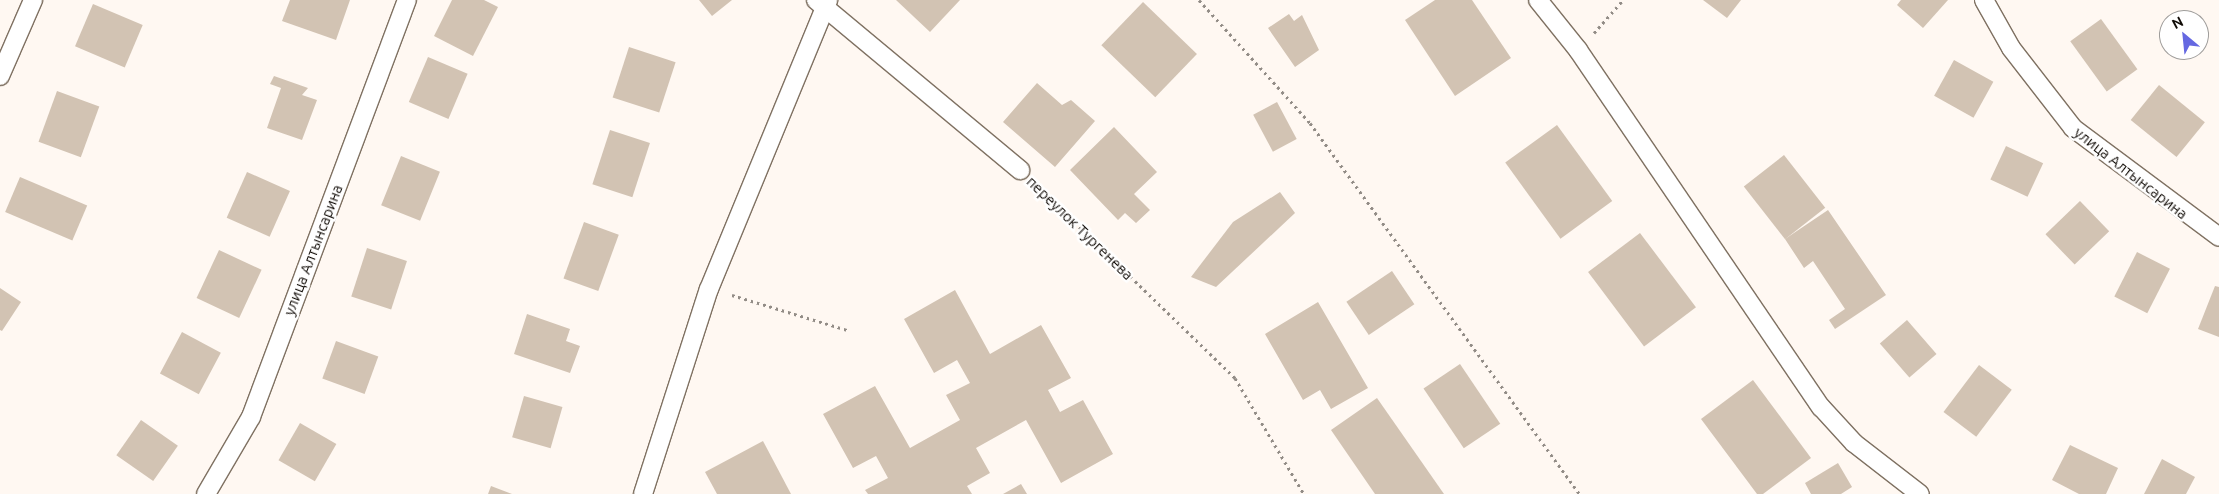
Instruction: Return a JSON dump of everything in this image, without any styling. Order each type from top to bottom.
[{"type":"lane","points":[[0,76],[33,0]]},
{"type":"lane","name":"улица Алтынсарина","points":[[206,494],[251,417],[407,0]]},
{"type":"lane","points":[[1538,0],[1578,50],[1821,406],[1854,443],[1920,494]]},
{"type":"lane","name":"улица Алтынсарина","points":[[1984,0],[2011,48],[2072,128],[2219,237]]},
{"type":"lane","points":[[643,494],[709,289],[822,2]]},
{"type":"lane","name":"переулок Тургенева","points":[[822,2],[1020,170]]},
{"type":"path","points":[[1200,0],[1310,123],[1580,494]]},
{"type":"path","points":[[1578,50],[1623,0]]},
{"type":"path","name":"переулок Тургенева","points":[[1020,170],[1235,378],[1304,494]]},
{"type":"path","points":[[709,289],[847,330]]},
{"type":"building","points":[[290,0],[350,0],[336,40],[282,21]]},
{"type":"building","points":[[452,0],[484,0],[498,7],[473,56],[434,36]]},
{"type":"building","points":[[699,0],[732,0],[712,16]]},
{"type":"building","points":[[896,0],[960,0],[930,32]]},
{"type":"building","points":[[1435,0],[1472,0],[1511,58],[1455,96],[1405,20]]},
{"type":"building","points":[[1703,0],[1741,0],[1727,18]]},
{"type":"building","points":[[1901,0],[1948,0],[1923,28],[1897,5]]},
{"type":"building","points":[[1143,2],[1197,54],[1155,97],[1101,45]]},
{"type":"building","points":[[93,4],[143,25],[125,67],[75,46]]},
{"type":"building","points":[[1289,14],[1294,21],[1302,15],[1319,50],[1295,67],[1268,28]]},
{"type":"building","points":[[2101,19],[2137,69],[2107,91],[2070,41]]},
{"type":"building","points":[[629,47],[676,62],[659,113],[613,97]]},
{"type":"building","points":[[428,57],[468,74],[448,119],[409,102]]},
{"type":"building","points":[[1954,60],[1993,82],[1973,118],[1934,96]]},
{"type":"building","points":[[274,76],[308,88],[302,95],[317,100],[302,140],[267,128],[281,88],[270,84]]},
{"type":"building","points":[[1037,83],[1062,105],[1071,100],[1095,121],[1055,167],[1003,122]]},
{"type":"building","points":[[2159,85],[2205,122],[2177,157],[2131,120]]},
{"type":"building","points":[[57,91],[99,106],[81,157],[39,142]]},
{"type":"building","points":[[1277,102],[1297,139],[1273,152],[1253,115]]},
{"type":"building","points":[[1557,125],[1612,201],[1560,239],[1505,163]]},
{"type":"building","points":[[1114,127],[1157,172],[1134,194],[1150,210],[1136,223],[1125,213],[1118,220],[1070,170]]},
{"type":"building","points":[[610,130],[650,143],[632,197],[592,184]]},
{"type":"building","points":[[2006,146],[2043,163],[2028,197],[1990,180]]},
{"type":"building","points":[[1784,155],[1825,208],[1785,239],[1744,186]]},
{"type":"building","points":[[401,156],[440,172],[420,221],[381,205]]},
{"type":"building","points":[[247,172],[290,191],[270,237],[227,218]]},
{"type":"building","points":[[20,177],[87,206],[72,241],[5,212]]},
{"type":"building","points":[[1280,192],[1295,213],[1216,287],[1191,277],[1233,222]]},
{"type":"building","points":[[2080,201],[2109,231],[2075,265],[2045,234]]},
{"type":"building","points":[[1828,210],[1886,295],[1835,329],[1829,320],[1845,309],[1813,261],[1804,268],[1785,239]]},
{"type":"building","points":[[584,222],[619,235],[598,291],[563,278]]},
{"type":"building","points":[[1640,233],[1696,307],[1644,346],[1588,272]]},
{"type":"building","points":[[367,248],[407,261],[391,309],[351,297]]},
{"type":"building","points":[[219,250],[262,270],[239,318],[197,298]]},
{"type":"building","points":[[2137,252],[2170,269],[2147,313],[2114,297]]},
{"type":"building","points":[[1392,271],[1414,304],[1369,335],[1346,302]]},
{"type":"building","points":[[2215,286],[2219,287],[2219,337],[2198,329]]},
{"type":"building","points":[[0,288],[21,302],[2,331],[0,330]]},
{"type":"building","points":[[955,290],[990,354],[1041,325],[1071,378],[1048,390],[1060,412],[1083,400],[1113,454],[1061,483],[1026,420],[976,448],[990,473],[967,486],[972,494],[868,494],[865,490],[888,478],[876,456],[853,468],[823,414],[875,386],[910,448],[960,420],[946,395],[970,383],[957,360],[934,373],[904,319]]},
{"type":"building","points":[[1318,302],[1368,388],[1331,409],[1320,390],[1303,400],[1265,334]]},
{"type":"building","points":[[527,314],[570,329],[566,341],[580,346],[570,373],[514,354]]},
{"type":"building","points":[[1907,320],[1937,354],[1909,378],[1880,344]]},
{"type":"building","points":[[182,332],[221,353],[199,394],[160,373]]},
{"type":"building","points":[[336,341],[378,356],[365,394],[322,379]]},
{"type":"building","points":[[1460,364],[1500,424],[1464,448],[1424,389]]},
{"type":"building","points":[[1979,365],[2012,390],[1976,437],[1943,412]]},
{"type":"building","points":[[1753,380],[1811,458],[1763,494],[1757,494],[1701,419]]},
{"type":"building","points":[[524,396],[562,407],[551,448],[512,437]]},
{"type":"building","points":[[1377,398],[1444,494],[1375,494],[1331,430]]},
{"type":"building","points":[[141,420],[178,446],[153,481],[116,455]]},
{"type":"building","points":[[300,423],[336,444],[315,481],[278,460]]},
{"type":"building","points":[[763,441],[791,494],[717,494],[705,472]]},
{"type":"building","points":[[2070,445],[2118,468],[2106,494],[2079,494],[2052,480]]},
{"type":"building","points":[[2162,459],[2195,477],[2186,494],[2144,494]]},
{"type":"building","points":[[1838,463],[1852,487],[1841,494],[1811,494],[1805,483]]},
{"type":"building","points":[[1021,484],[1027,494],[1003,494]]},
{"type":"building","points":[[491,486],[512,494],[488,494]]}]
